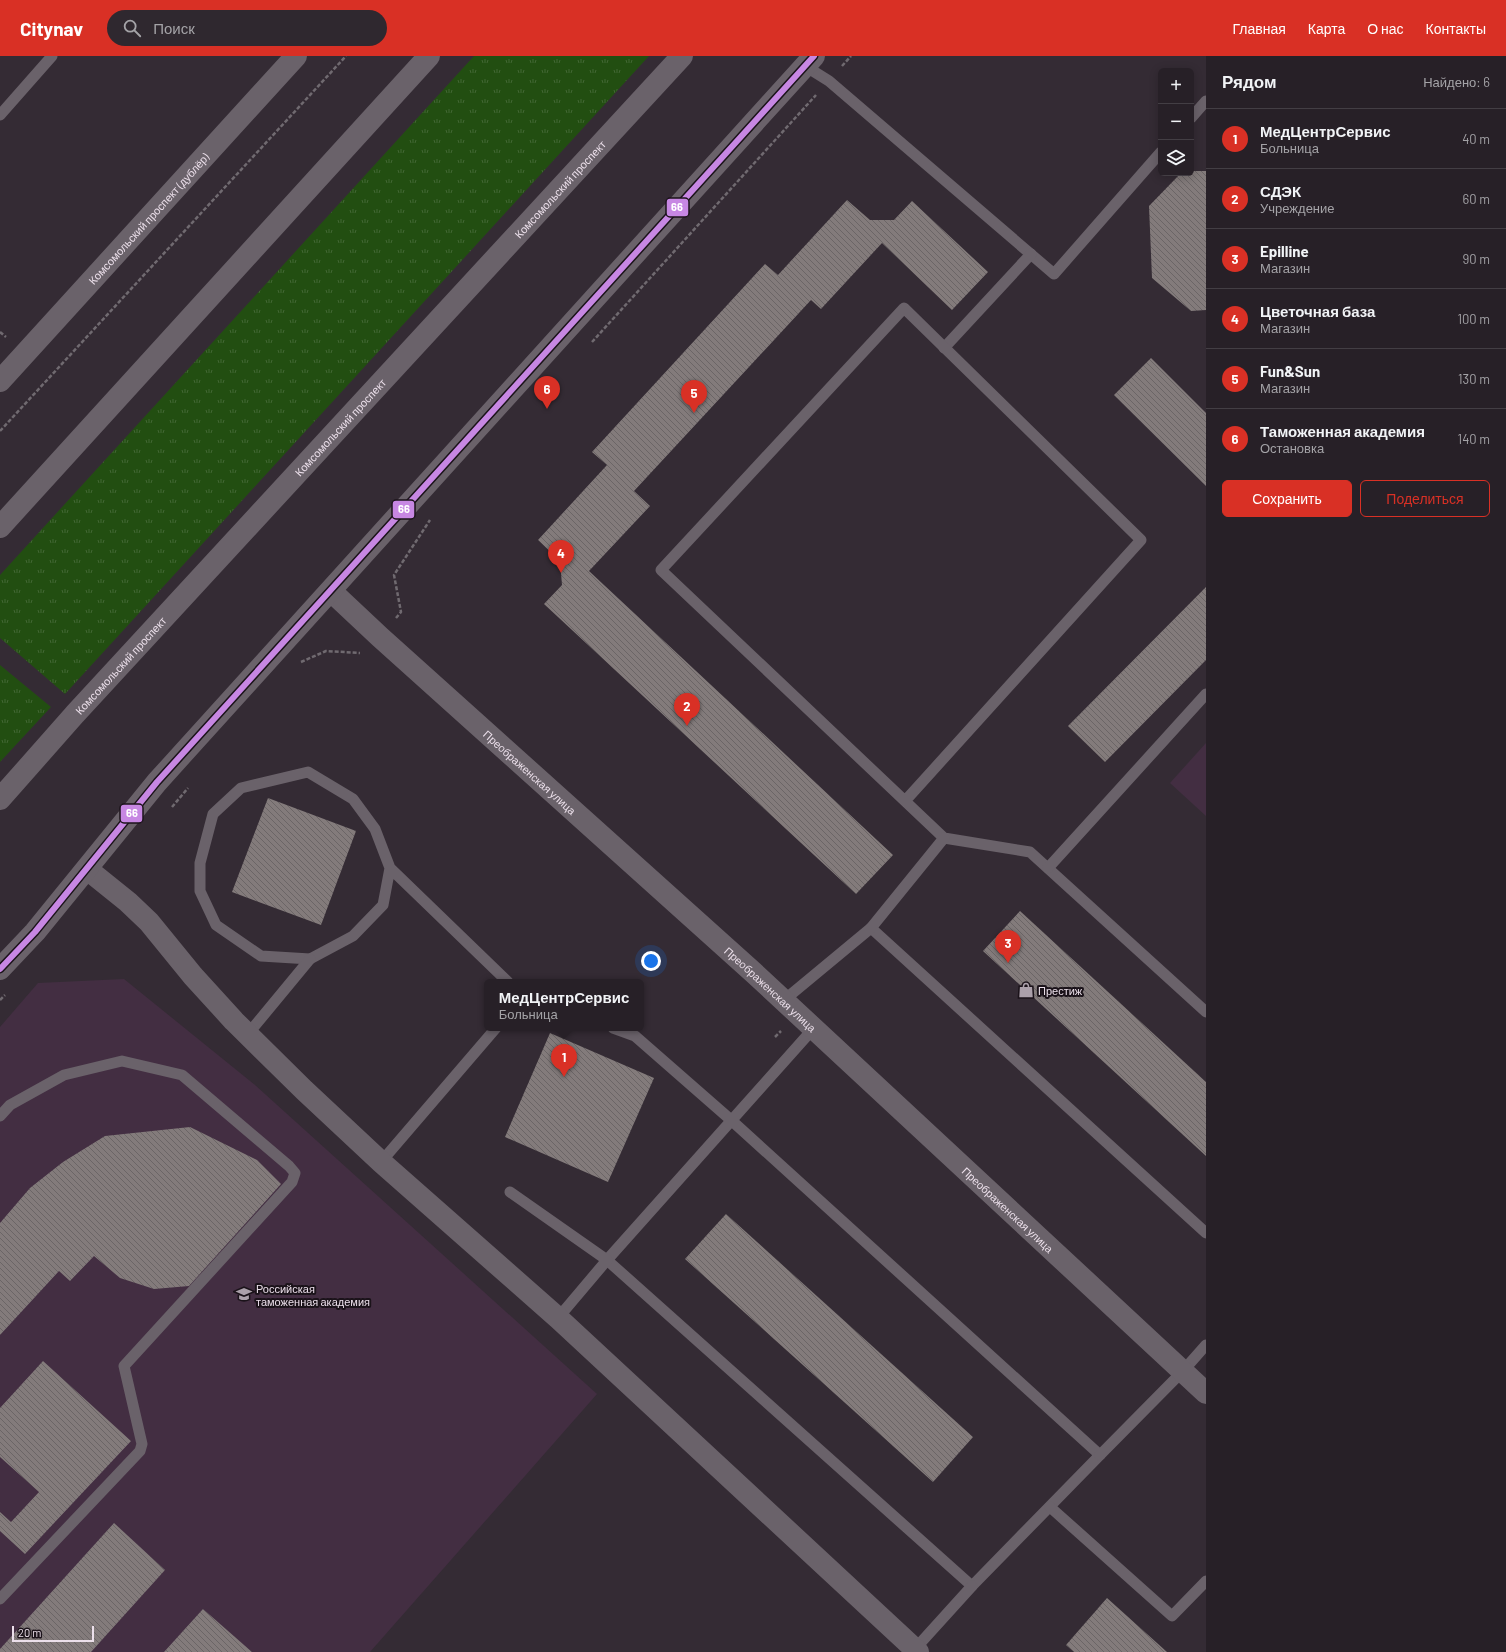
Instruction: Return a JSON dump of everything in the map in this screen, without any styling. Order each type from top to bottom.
[{"type":"street","name":"Комсомольский проспект (дублёр)","points":[[0,381],[296,56]]},
{"type":"street","points":[[0,527],[429,56]]},
{"type":"street","name":"Комсомольский проспект","points":[[0,799],[75,714],[682,56]]},
{"type":"street","points":[[0,969],[35,932],[157,782],[809,61]]},
{"type":"street","name":"Преображенская улица","points":[[331,591],[783,1001],[1206,1392]]},
{"type":"street","points":[[87,869],[128,902],[149,922],[193,976],[248,1034],[381,1162],[558,1318],[916,1650]]},
{"type":"street","points":[[0,954],[35,932]]},
{"type":"lane","points":[[0,115],[52,56]]},
{"type":"lane","points":[[809,61],[829,81],[1054,274],[1158,155]]},
{"type":"lane","points":[[1194,115],[1206,101]]},
{"type":"lane","points":[[944,348],[1031,254]]},
{"type":"lane","points":[[905,801],[1141,540],[904,308],[660,570],[944,838],[1030,852],[1206,1012]]},
{"type":"lane","points":[[1048,868],[1206,694]]},
{"type":"lane","points":[[310,959],[261,956],[216,925],[200,891],[200,863],[214,814],[242,788],[308,772],[353,799],[375,829],[390,868],[505,979]]},
{"type":"lane","points":[[783,1001],[871,928],[944,838]]},
{"type":"lane","points":[[248,1034],[310,959],[353,936],[383,905],[390,868]]},
{"type":"lane","points":[[871,928],[1206,1233]]},
{"type":"lane","points":[[558,1318],[607,1260],[813,1029]]},
{"type":"lane","points":[[381,1162],[493,1031]]},
{"type":"lane","points":[[621,1031],[635,1036],[731,1120],[1100,1455]]},
{"type":"lane","points":[[0,1116],[10,1105],[64,1075],[122,1062],[182,1075],[289,1166],[295,1173],[292,1182],[124,1366],[142,1444],[140,1451],[0,1599]]},
{"type":"lane","points":[[510,1192],[607,1260],[972,1586]]},
{"type":"lane","points":[[916,1650],[972,1586],[1183,1371],[1206,1345]]},
{"type":"lane","points":[[1050,1507],[1172,1616],[1206,1581]]},
{"type":"path","points":[[0,431],[346,56]]},
{"type":"path","points":[[590,344],[851,56]]},
{"type":"path","points":[[298,663],[326,651],[364,654],[380,637],[401,612],[394,575],[436,514]]},
{"type":"path","points":[[167,812],[188,788]]},
{"type":"path","points":[[0,1000],[5,994]]},
{"type":"shaded area","points":[[1206,743],[1206,816],[1170,783]]},
{"type":"shaded area","name":"Российская таможенная академия","points":[[124,979],[255,1085],[597,1394],[370,1652],[0,1652],[0,1027],[38,983]]},
{"type":"green space","points":[[474,56],[649,56],[65,694],[0,638],[0,575]]},
{"type":"green space","points":[[0,665],[51,707],[0,762]]},
{"type":"building","points":[[1194,171],[1206,171],[1206,310],[1191,311],[1152,278],[1149,206],[1178,176],[1194,176]]},
{"type":"building","points":[[847,200],[870,220],[894,220],[912,201],[988,272],[952,310],[882,243],[821,309],[811,300],[634,491],[650,506],[589,571],[893,855],[856,894],[544,604],[562,585],[560,561],[538,540],[607,465],[592,452],[765,264],[778,275]]},
{"type":"building","points":[[1151,358],[1206,413],[1206,486],[1114,395]]},
{"type":"building","points":[[1206,587],[1206,660],[1105,762],[1068,726]]},
{"type":"building","points":[[268,798],[356,831],[321,925],[232,892]]},
{"type":"building","points":[[1020,911],[1206,1082],[1206,1156],[983,951]]},
{"type":"building","points":[[550,1033],[654,1078],[608,1182],[505,1137]]},
{"type":"building","points":[[190,1127],[257,1160],[281,1184],[189,1286],[154,1289],[120,1278],[94,1256],[70,1281],[59,1271],[0,1335],[0,1223],[30,1188],[63,1162],[105,1136]]},
{"type":"building","points":[[726,1214],[973,1437],[933,1482],[685,1259]]},
{"type":"building","points":[[43,1361],[131,1441],[25,1554],[0,1531],[0,1512],[11,1522],[39,1492],[0,1457],[0,1408]]},
{"type":"building","points":[[114,1523],[165,1570],[91,1652],[0,1652],[0,1649]]},
{"type":"building","points":[[1107,1598],[1167,1652],[1074,1652],[1066,1645]]},
{"type":"building","points":[[203,1609],[252,1652],[164,1652]]},
{"type":"transit line","name":"66","points":[[0,969],[35,932],[157,782],[814,56]]},
{"type":"place","name":"Таможенная академия","points":[[547,409]]},
{"type":"place","name":"Fun&Sun","points":[[694,413]]},
{"type":"place","name":"Цветочная база","points":[[561,573]]},
{"type":"place","name":"СДЭК","points":[[687,726]]},
{"type":"place","name":"Epilline","points":[[1008,963]]},
{"type":"place","name":"Престиж","points":[[1026,990]]},
{"type":"place","name":"МедЦентрСервис","points":[[564,1077]]},
{"type":"place","name":"Российская таможенная академия","points":[[244,1294]]}]
